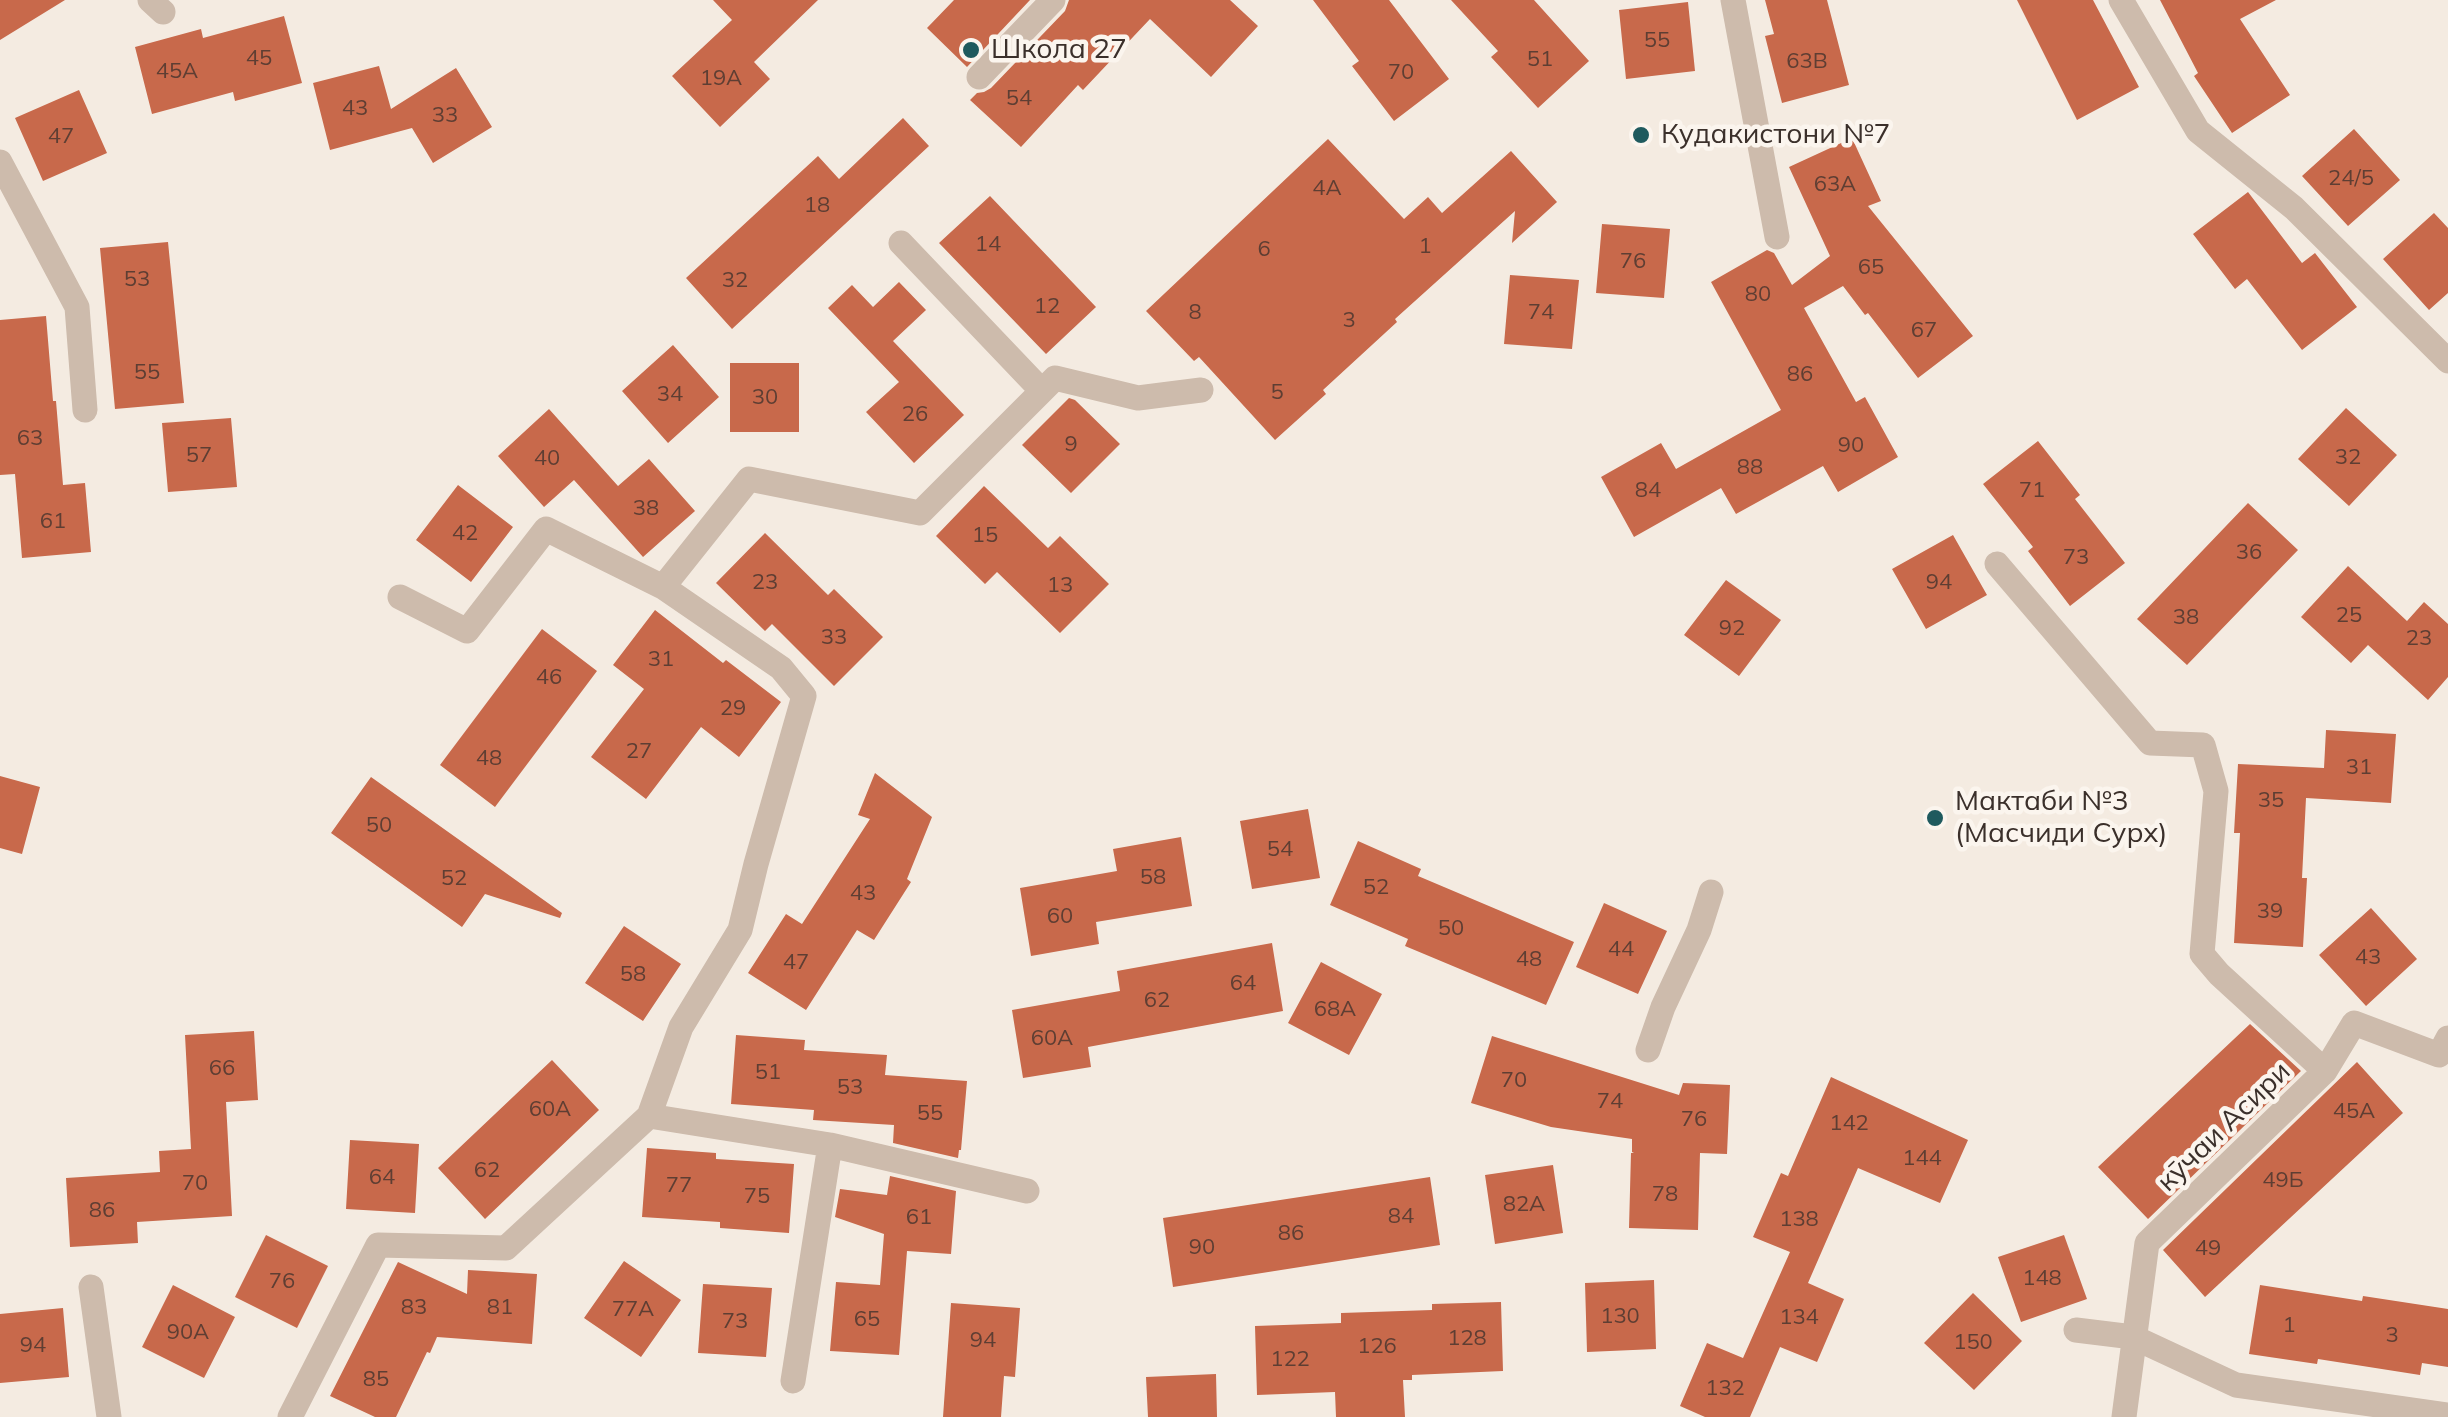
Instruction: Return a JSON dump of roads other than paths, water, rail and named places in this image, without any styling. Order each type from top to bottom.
[{"type":"street","points":[[979,78],[1053,0]]},
{"type":"street","points":[[1733,0],[1778,237]]},
{"type":"street","points":[[2122,0],[2198,130],[2294,208],[2448,361]]},
{"type":"street","points":[[0,162],[77,307],[85,410]]},
{"type":"street","points":[[901,242],[1042,391]]},
{"type":"street","points":[[663,587],[749,480],[920,513],[1055,378],[1138,398],[1201,390]]},
{"type":"street","points":[[290,1417],[378,1244],[506,1248],[649,1116],[681,1027],[740,930],[804,696],[782,668],[663,587],[546,528],[467,631],[400,597]]},
{"type":"street","name":"кӯчаи Асири","points":[[1997,564],[2150,743],[2203,745],[2216,791],[2202,954],[2325,1071],[2147,1243],[2133,1337]]},
{"type":"street","points":[[1648,1050],[1663,1007],[1700,930],[1710,892]]},
{"type":"street","points":[[2325,1071],[2354,1023],[2439,1055],[2448,1038]]},
{"type":"street","points":[[649,1116],[830,1145],[1027,1191]]},
{"type":"street","points":[[794,1381],[830,1145]]},
{"type":"street","points":[[90,1287],[108,1417]]},
{"type":"street","points":[[2076,1330],[2133,1337],[2236,1386],[2444,1415]]},
{"type":"street","points":[[2124,1417],[2133,1337]]},
{"type":"place","name":"Школа 27","points":[[971,50]]},
{"type":"place","name":"Кудакистони №7","points":[[1641,135]]},
{"type":"place","name":"Мактаби №3 (Масчиди Сурх)","points":[[1935,818]]}]
